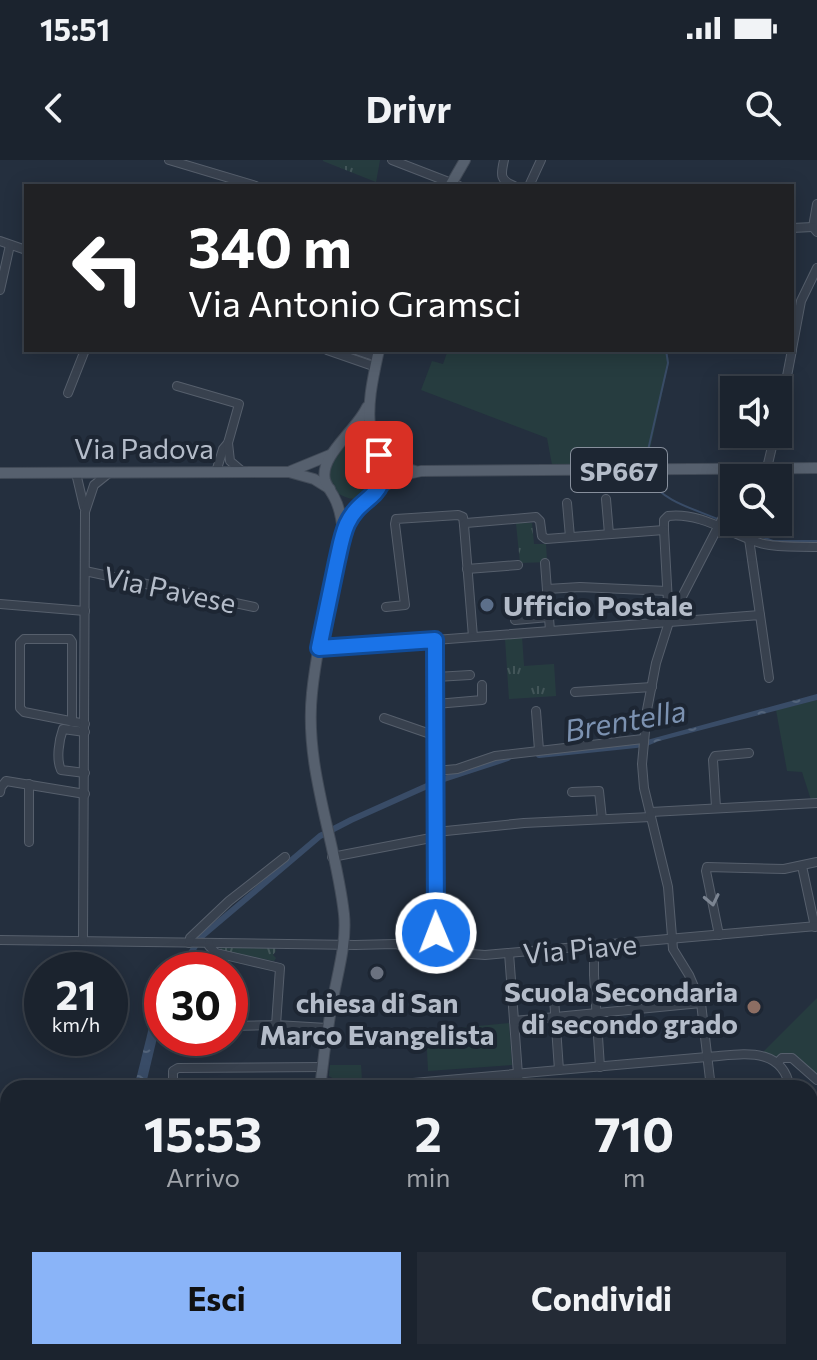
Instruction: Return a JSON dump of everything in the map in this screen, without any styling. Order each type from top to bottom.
[{"type":"main road","points":[[453,184],[465,160]]},
{"type":"main road","points":[[320,1080],[343,945],[344,915],[314,760],[312,696],[342,537],[350,518],[382,483],[383,473],[370,425],[377,358]]},
{"type":"main road","points":[[342,537],[341,517],[326,482],[325,464],[362,418],[371,398]]},
{"type":"main road","points":[[343,442],[359,436],[375,448]]},
{"type":"main road","name":"SP667","points":[[375,448],[398,467],[421,471],[720,474]]},
{"type":"main road","name":"Via Padova","points":[[289,472],[330,455]]},
{"type":"main road","name":"SP667","points":[[792,468],[817,468]]},
{"type":"main road","name":"SP667","points":[[377,491],[403,475],[421,471]]},
{"type":"main road","name":"Via Padova","points":[[0,473],[289,472],[314,479],[331,492]]},
{"type":"main road","points":[[331,492],[350,502],[367,499]]},
{"type":"street","points":[[169,160],[250,184]]},
{"type":"street","points":[[208,171],[212,160]]},
{"type":"street","points":[[392,160],[451,184]]},
{"type":"street","points":[[504,160],[500,174],[510,184]]},
{"type":"street","points":[[530,184],[541,160]]},
{"type":"street","points":[[794,228],[815,230],[817,204]]},
{"type":"street","points":[[0,241],[24,249]]},
{"type":"street","points":[[1,286],[10,245]]},
{"type":"street","points":[[794,339],[801,301],[817,268]]},
{"type":"street","points":[[68,393],[84,352]]},
{"type":"street","points":[[340,352],[377,358]]},
{"type":"street","points":[[787,376],[792,352]]},
{"type":"street","points":[[177,386],[239,404],[228,443],[230,461],[243,472]]},
{"type":"street","points":[[219,472],[223,449],[228,443]]},
{"type":"street","points":[[219,472],[230,461]]},
{"type":"street","points":[[76,473],[85,512],[83,941]]},
{"type":"street","points":[[88,473],[90,496]]},
{"type":"street","points":[[85,512],[94,485],[110,473]]},
{"type":"street","points":[[606,499],[609,534]]},
{"type":"street","points":[[567,503],[570,537]]},
{"type":"street","points":[[386,607],[405,605],[396,519],[458,515],[463,517],[464,525],[473,637]]},
{"type":"street","points":[[669,622],[664,520],[671,515],[720,522],[669,622],[656,663],[643,740],[644,788],[668,887],[673,949],[701,1003],[710,1080]]},
{"type":"street","points":[[464,525],[468,522],[534,517],[540,521],[543,538],[664,530]]},
{"type":"street","points":[[744,536],[766,545],[817,547]]},
{"type":"street","points":[[749,539],[769,678]]},
{"type":"street","points":[[545,563],[550,631]]},
{"type":"street","points":[[467,569],[518,565]]},
{"type":"street","name":"Via Pavese","points":[[85,571],[254,607]]},
{"type":"street","points":[[547,589],[580,587],[667,591]]},
{"type":"street","points":[[0,604],[85,611]]},
{"type":"street","points":[[319,648],[760,615]]},
{"type":"street","points":[[515,620],[549,617]]},
{"type":"street","points":[[72,722],[72,642],[70,639],[24,639],[20,643],[20,708],[24,712],[72,722],[85,728]]},
{"type":"street","points":[[435,640],[436,950]]},
{"type":"street","points":[[436,677],[470,675]]},
{"type":"street","points":[[436,704],[482,700],[482,685]]},
{"type":"street","points":[[575,692],[652,687]]},
{"type":"street","points":[[536,711],[539,750]]},
{"type":"street","points":[[384,718],[436,736]]},
{"type":"street","points":[[85,728],[63,729],[59,765],[61,770],[85,773]]},
{"type":"street","points":[[436,771],[457,769],[495,756],[643,740]]},
{"type":"street","points":[[716,807],[715,756],[749,753]]},
{"type":"street","points":[[0,792],[6,781],[85,794]]},
{"type":"street","points":[[29,784],[29,842]]},
{"type":"street","points":[[572,792],[599,791],[602,819]]},
{"type":"street","points":[[332,857],[436,834],[524,823],[602,819],[716,807],[817,803]]},
{"type":"street","points":[[193,943],[190,938],[229,901],[285,857]]},
{"type":"street","points":[[719,935],[706,868],[784,869],[817,862]]},
{"type":"street","points":[[802,866],[816,927]]},
{"type":"street","points":[[409,946],[408,920],[436,916]]},
{"type":"street","name":"Via Piave","points":[[0,940],[395,944],[463,954],[509,953],[816,927]]},
{"type":"street","points":[[207,943],[216,953],[280,968],[276,1025]]},
{"type":"street","points":[[594,946],[600,1067]]},
{"type":"street","points":[[509,953],[518,1080]]},
{"type":"street","points":[[554,998],[559,1070]]},
{"type":"street","points":[[514,1021],[701,1003]]},
{"type":"street","points":[[248,1026],[327,1028]]},
{"type":"street","points":[[478,1080],[559,1070],[757,1054],[777,1063],[785,1070],[788,1080]]},
{"type":"street","points":[[777,1063],[782,1058],[792,1058],[817,1080]]},
{"type":"street","points":[[173,1080],[173,1071],[178,1068],[322,1067]]},
{"type":"green space","points":[[380,160],[376,182],[323,161]]},
{"type":"green space","points":[[447,352],[667,352],[669,360],[647,464],[552,465],[547,438],[421,390],[432,361],[443,364]]},
{"type":"green space","points":[[353,441],[366,444],[374,452],[377,463],[373,487],[366,495],[356,499],[335,491],[329,476],[334,460]]},
{"type":"green space","points":[[516,523],[532,523],[534,544],[546,544],[547,562],[520,563]]},
{"type":"green space","points":[[522,637],[524,666],[554,664],[556,696],[509,699],[505,638]]},
{"type":"green space","points":[[817,700],[817,798],[811,800],[802,772],[787,771],[776,710]]},
{"type":"green space","points":[[222,946],[275,947],[273,955],[276,958],[274,961],[248,956],[248,952],[220,950]]},
{"type":"green space","points":[[817,998],[817,1078],[789,1053],[779,1057],[763,1052]]},
{"type":"green space","points":[[509,1023],[512,1065],[428,1071],[426,1031]]},
{"type":"green space","points":[[330,1065],[361,1065],[362,1080],[336,1080],[329,1076]]},
{"type":"water","points":[[817,694],[817,700],[647,746],[647,740]]},
{"type":"water","points":[[144,1048],[144,1056],[153,1056],[147,1080],[136,1080]]},
{"type":"waterway","points":[[646,459],[668,363],[666,352]]},
{"type":"waterway","points":[[648,478],[671,499],[720,520]]},
{"type":"waterway","points":[[760,536],[773,541],[817,541]]},
{"type":"waterway","name":"Brentella","points":[[539,755],[647,742]]},
{"type":"waterway","name":"Brentella","points":[[441,780],[508,758]]},
{"type":"waterway","name":"Brentella","points":[[191,952],[201,937],[320,836],[427,786]]},
{"type":"place","name":"Ufficio Postale","points":[[487,605]]},
{"type":"place","name":"chiesa di San Marco Evangelista","points":[[377,973]]},
{"type":"place","name":"Scuola Secondaria di secondo grado","points":[[754,1007]]},
{"type":"route","points":[[379,455],[382,483],[348,521],[319,648],[435,640],[436,933]]}]
